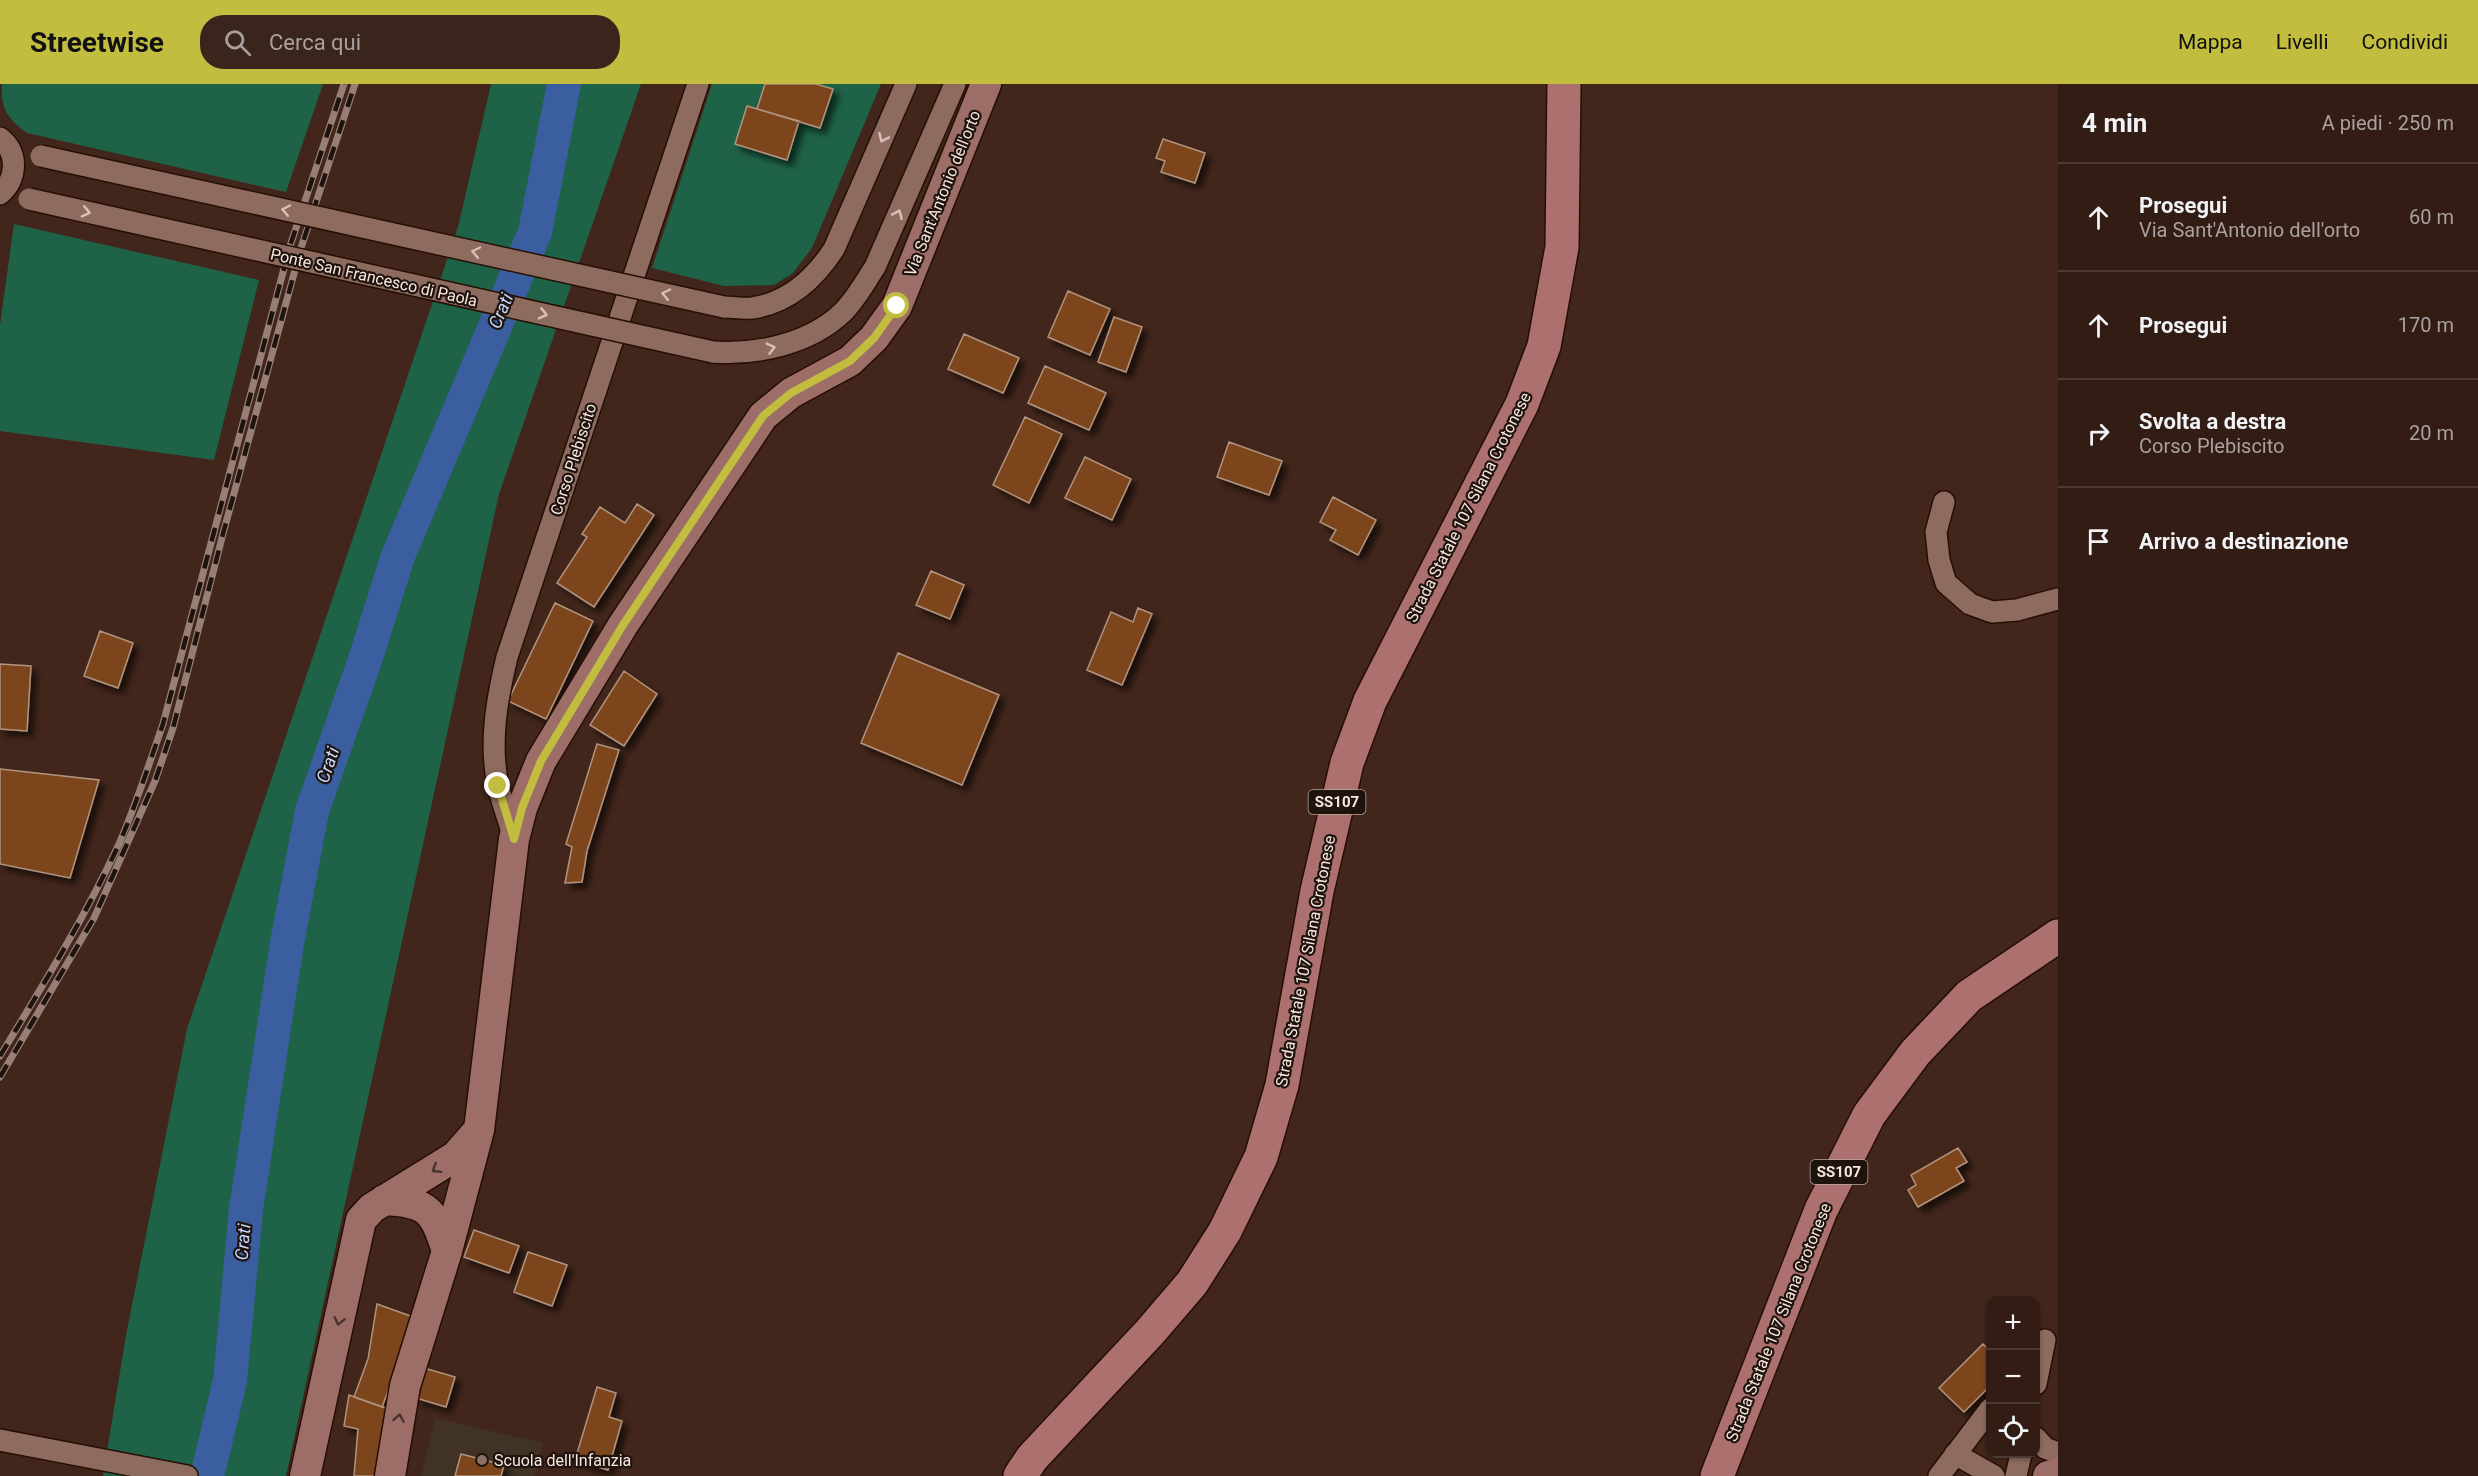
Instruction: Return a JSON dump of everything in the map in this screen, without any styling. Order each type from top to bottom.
[{"type":"main road","name":"Strada Statale 107 Silana Crotonese","points":[[1020,1476],[1032,1458],[1150,1332],[1192,1283],[1225,1231],[1261,1157],[1282,1085],[1317,891],[1347,763],[1370,700],[1522,404],[1544,346],[1562,247],[1564,84]]},
{"type":"main road","name":"Strada Statale 107 Silana Crotonese","points":[[1717,1476],[1821,1210],[1869,1115],[1914,1053],[1969,996],[2058,936]]},
{"type":"street","name":"Corso Plebiscito","points":[[514,839],[498,786],[493,750],[496,703],[507,657],[699,84]]},
{"type":"street","points":[[5,144],[41,156],[724,306],[752,308],[777,300],[799,289],[820,270],[834,249],[906,84]]},
{"type":"street","name":"Ponte San Francesco di Paola","points":[[1,194],[713,352],[736,354],[780,346],[818,329],[842,313],[858,294],[875,267],[955,84]]},
{"type":"street","name":"Via Sant'Antonio dell'orto","points":[[390,1476],[405,1386],[447,1251],[479,1130],[514,839],[522,808],[541,761],[623,625],[763,416],[791,393],[850,361],[874,338],[897,306],[986,84]]},
{"type":"street","points":[[1,194],[8,186],[14,168],[5,144]]},
{"type":"street","points":[[1944,502],[1936,532],[1939,560],[1946,583],[1970,604],[1992,612],[2017,610],[2058,598]]},
{"type":"street","points":[[305,1476],[361,1220],[372,1208],[456,1156],[479,1130]]},
{"type":"street","points":[[384,1200],[418,1205],[429,1211],[438,1222],[447,1251]]},
{"type":"street","points":[[2040,1366],[2046,1339]]},
{"type":"street","points":[[1939,1476],[1986,1414]]},
{"type":"street","points":[[9,1441],[187,1476]]},
{"type":"street","points":[[2040,1443],[2044,1448],[2058,1453]]},
{"type":"street","points":[[1955,1454],[1994,1476]]},
{"type":"street","points":[[2016,1476],[2020,1458]]},
{"type":"street","points":[[2048,1476],[2058,1473]]},
{"type":"shaded area","name":"Scuola dell'Infanzia","points":[[435,1418],[543,1443],[535,1476],[421,1476]]},
{"type":"green space","points":[[2,84],[323,84],[286,192],[27,133],[7,113],[2,100]]},
{"type":"green space","points":[[491,84],[641,84],[499,494],[286,1476],[103,1476],[126,1335],[187,1029],[458,227]]},
{"type":"green space","points":[[712,84],[881,84],[812,248],[793,273],[774,285],[724,286],[652,268]]},
{"type":"green space","points":[[14,224],[259,280],[214,460],[0,431],[0,325]]},
{"type":"building","points":[[765,84],[816,84],[833,89],[820,128],[757,109]]},
{"type":"building","points":[[747,106],[799,121],[787,160],[735,144]]},
{"type":"building","points":[[1163,139],[1205,153],[1195,183],[1161,172],[1165,161],[1156,158]]},
{"type":"building","points":[[1068,291],[1110,309],[1090,355],[1048,337]]},
{"type":"building","points":[[1114,317],[1142,327],[1126,372],[1098,362]]},
{"type":"building","points":[[964,334],[1019,358],[1003,393],[948,369]]},
{"type":"building","points":[[1045,366],[1106,393],[1089,430],[1028,403]]},
{"type":"building","points":[[1025,417],[1062,434],[1029,503],[993,485]]},
{"type":"building","points":[[1229,442],[1282,461],[1269,495],[1217,477]]},
{"type":"building","points":[[1085,457],[1131,479],[1112,520],[1065,498]]},
{"type":"building","points":[[1333,497],[1376,520],[1358,555],[1330,540],[1336,530],[1320,522]]},
{"type":"building","points":[[637,504],[654,515],[594,607],[557,583],[587,537],[582,534],[600,507],[625,523]]},
{"type":"building","points":[[931,571],[964,585],[950,619],[916,605]]},
{"type":"building","points":[[555,603],[593,621],[546,719],[508,701]]},
{"type":"building","points":[[1138,608],[1152,614],[1122,685],[1087,670],[1111,612],[1133,622]]},
{"type":"building","points":[[100,631],[133,643],[118,688],[84,676]]},
{"type":"building","points":[[898,653],[999,695],[962,785],[861,743]]},
{"type":"building","points":[[0,664],[31,666],[27,731],[0,729]]},
{"type":"building","points":[[624,671],[657,694],[624,746],[590,725]]},
{"type":"building","points":[[597,744],[619,750],[587,851],[582,882],[565,883],[572,847],[566,844]]},
{"type":"building","points":[[0,769],[99,780],[70,878],[0,864]]},
{"type":"building","points":[[1958,1148],[1967,1162],[1956,1168],[1964,1181],[1918,1207],[1908,1190],[1916,1185],[1911,1175]]},
{"type":"building","points":[[474,1230],[519,1246],[509,1273],[464,1257]]},
{"type":"building","points":[[528,1252],[567,1265],[552,1306],[514,1292]]},
{"type":"building","points":[[377,1304],[416,1318],[382,1407],[354,1397],[368,1359]]},
{"type":"building","points":[[1983,1344],[1986,1347],[1986,1390],[1964,1412],[1939,1388]]},
{"type":"building","points":[[424,1368],[455,1377],[446,1407],[416,1398]]},
{"type":"building","points":[[597,1387],[616,1393],[609,1417],[622,1421],[608,1470],[575,1460]]},
{"type":"building","points":[[349,1395],[386,1408],[378,1476],[354,1476],[358,1429],[344,1426]]},
{"type":"building","points":[[461,1454],[504,1465],[501,1476],[455,1476]]},
{"type":"waterway","name":"Crati","points":[[207,1476],[230,1381],[246,1209],[287,943],[312,811],[365,660],[398,556],[535,232],[564,84]]},
{"type":"railway","points":[[0,1056],[92,898],[119,844],[142,784],[163,724],[290,246],[344,84]]},
{"type":"railway","points":[[0,1077],[94,918],[155,781],[173,728],[301,248],[355,84]]},
{"type":"place","name":"Scuola dell'Infanzia","points":[[482,1460]]},
{"type":"route","points":[[498,786],[514,839],[522,808],[541,761],[623,625],[763,416],[791,393],[850,361],[874,338],[897,306]]}]
